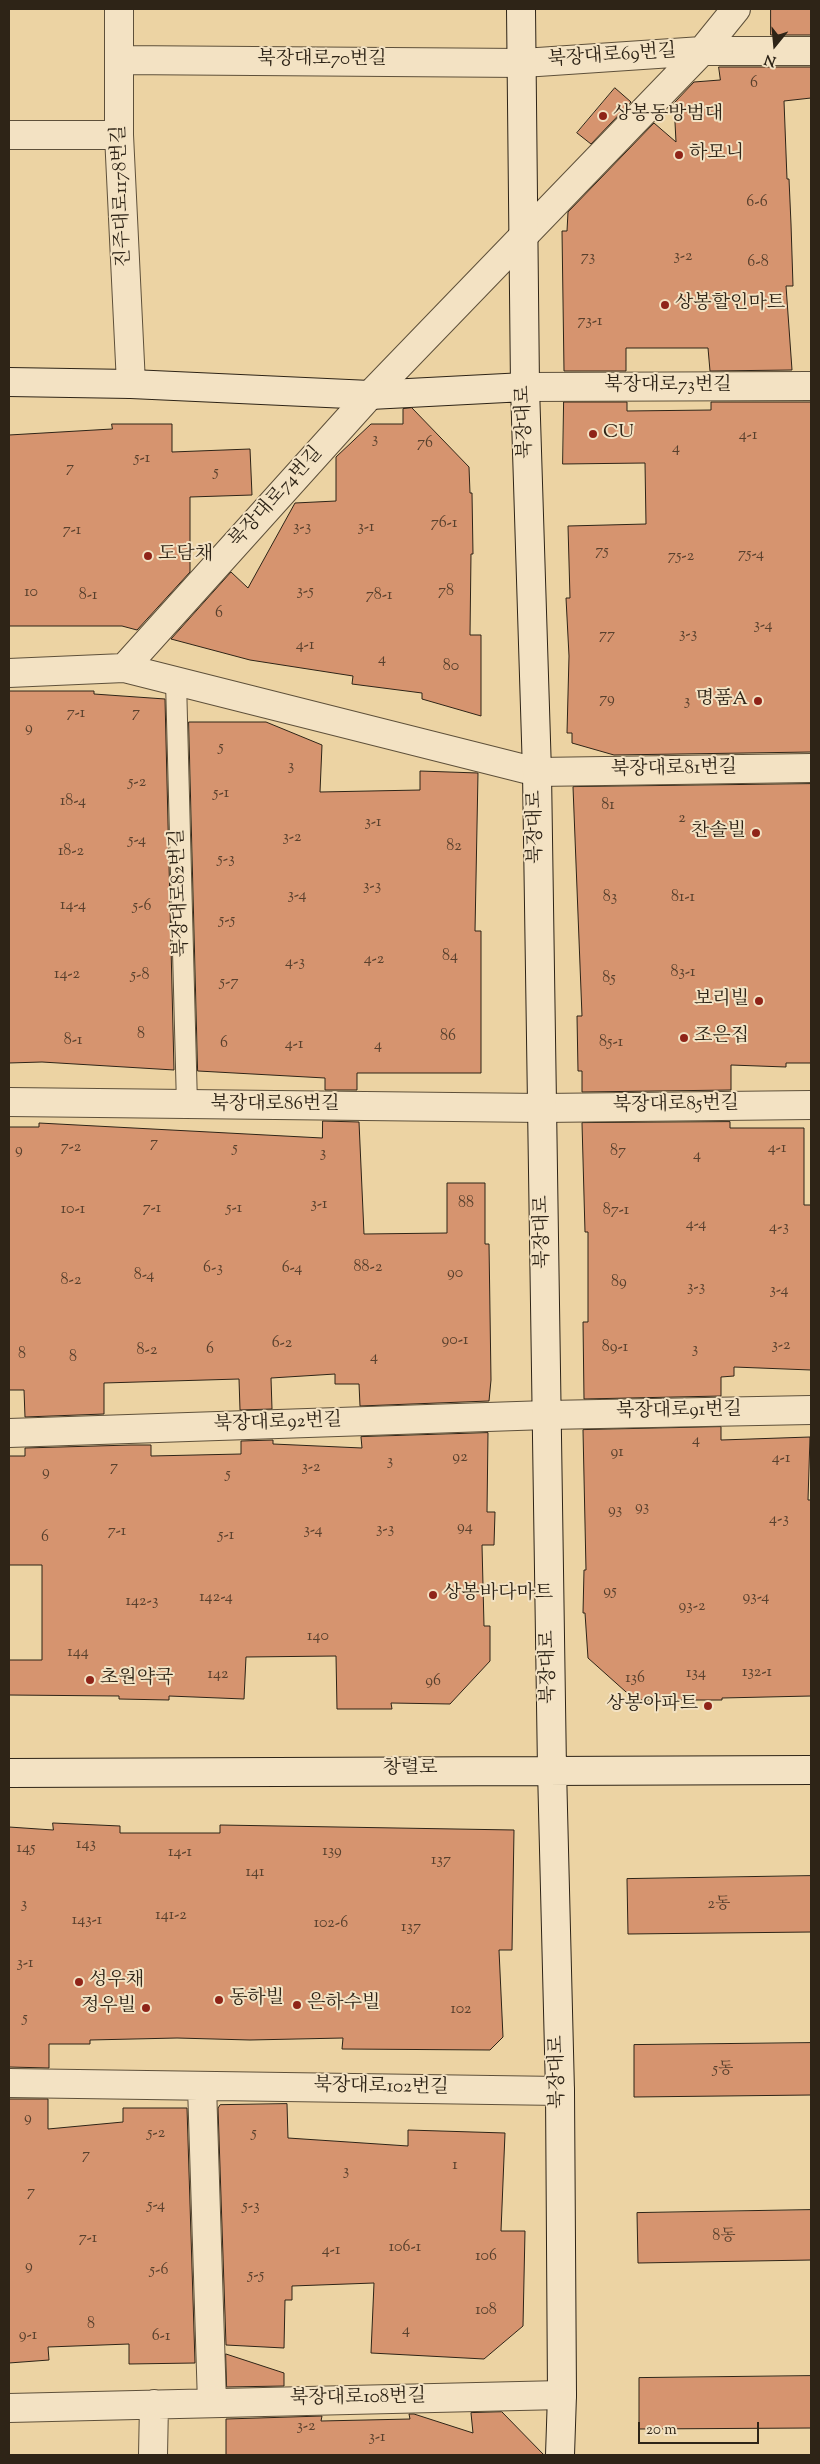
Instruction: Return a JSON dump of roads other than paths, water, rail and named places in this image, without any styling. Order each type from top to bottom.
[{"type":"street","name":"진주대로1178번길","points":[[118,9],[120,60],[119,135],[131,384]]},
{"type":"street","name":"북장대로","points":[[521,9],[525,387],[537,772],[552,1769],[560,2091],[562,2395],[560,2455]]},
{"type":"street","name":"북장대로69번길","points":[[702,51],[736,9]]},
{"type":"street","name":"북장대로69번길","points":[[523,63],[702,51],[811,51]]},
{"type":"street","name":"북장대로74번길","points":[[124,668],[370,395],[702,51]]},
{"type":"street","name":"북장대로70번길","points":[[120,60],[523,63]]},
{"type":"street","points":[[9,135],[119,135]]},
{"type":"street","points":[[9,382],[131,384],[370,395],[525,387]]},
{"type":"street","name":"북장대로73번길","points":[[525,387],[811,386]]},
{"type":"street","points":[[9,673],[124,668],[537,772]]},
{"type":"street","name":"북장대로81번길","points":[[537,772],[811,768]]},
{"type":"street","name":"북장대로86번길","points":[[9,1102],[542,1108]]},
{"type":"street","name":"북장대로85번길","points":[[542,1108],[811,1105]]},
{"type":"street","name":"북장대로91번길","points":[[547,1414],[811,1410]]},
{"type":"street","name":"북장대로92번길","points":[[9,1433],[547,1414]]},
{"type":"street","name":"창렬로","points":[[9,1773],[552,1769],[811,1770]]},
{"type":"street","name":"북장대로102번길","points":[[9,2083],[560,2091]]},
{"type":"street","points":[[202,2086],[212,2403]]},
{"type":"street","name":"북장대로108번길","points":[[9,2408],[562,2395]]},
{"type":"street","points":[[153,2455],[154,2404]]},
{"type":"lane","name":"북장대로82번길","points":[[176,681],[187,1105]]},
{"type":"place","name":"상봉동방범대","points":[[603,116]]},
{"type":"place","name":"하모니","points":[[679,155]]},
{"type":"place","name":"상봉할인마트","points":[[665,305]]},
{"type":"place","name":"CU","points":[[593,434]]},
{"type":"place","name":"도담채","points":[[148,556]]},
{"type":"place","name":"명품A","points":[[758,701]]},
{"type":"place","name":"찬솔빌","points":[[756,833]]},
{"type":"place","name":"보리빌","points":[[759,1001]]},
{"type":"place","name":"조은집","points":[[684,1038]]},
{"type":"place","name":"상봉바다마트","points":[[433,1595]]},
{"type":"place","name":"초원약국","points":[[90,1680]]},
{"type":"place","name":"상봉아파트","points":[[708,1706]]},
{"type":"place","name":"성우채","points":[[79,1982]]},
{"type":"place","name":"동하빌","points":[[219,2000]]},
{"type":"place","name":"은하수빌","points":[[297,2005]]},
{"type":"place","name":"정우빌","points":[[146,2008]]}]
